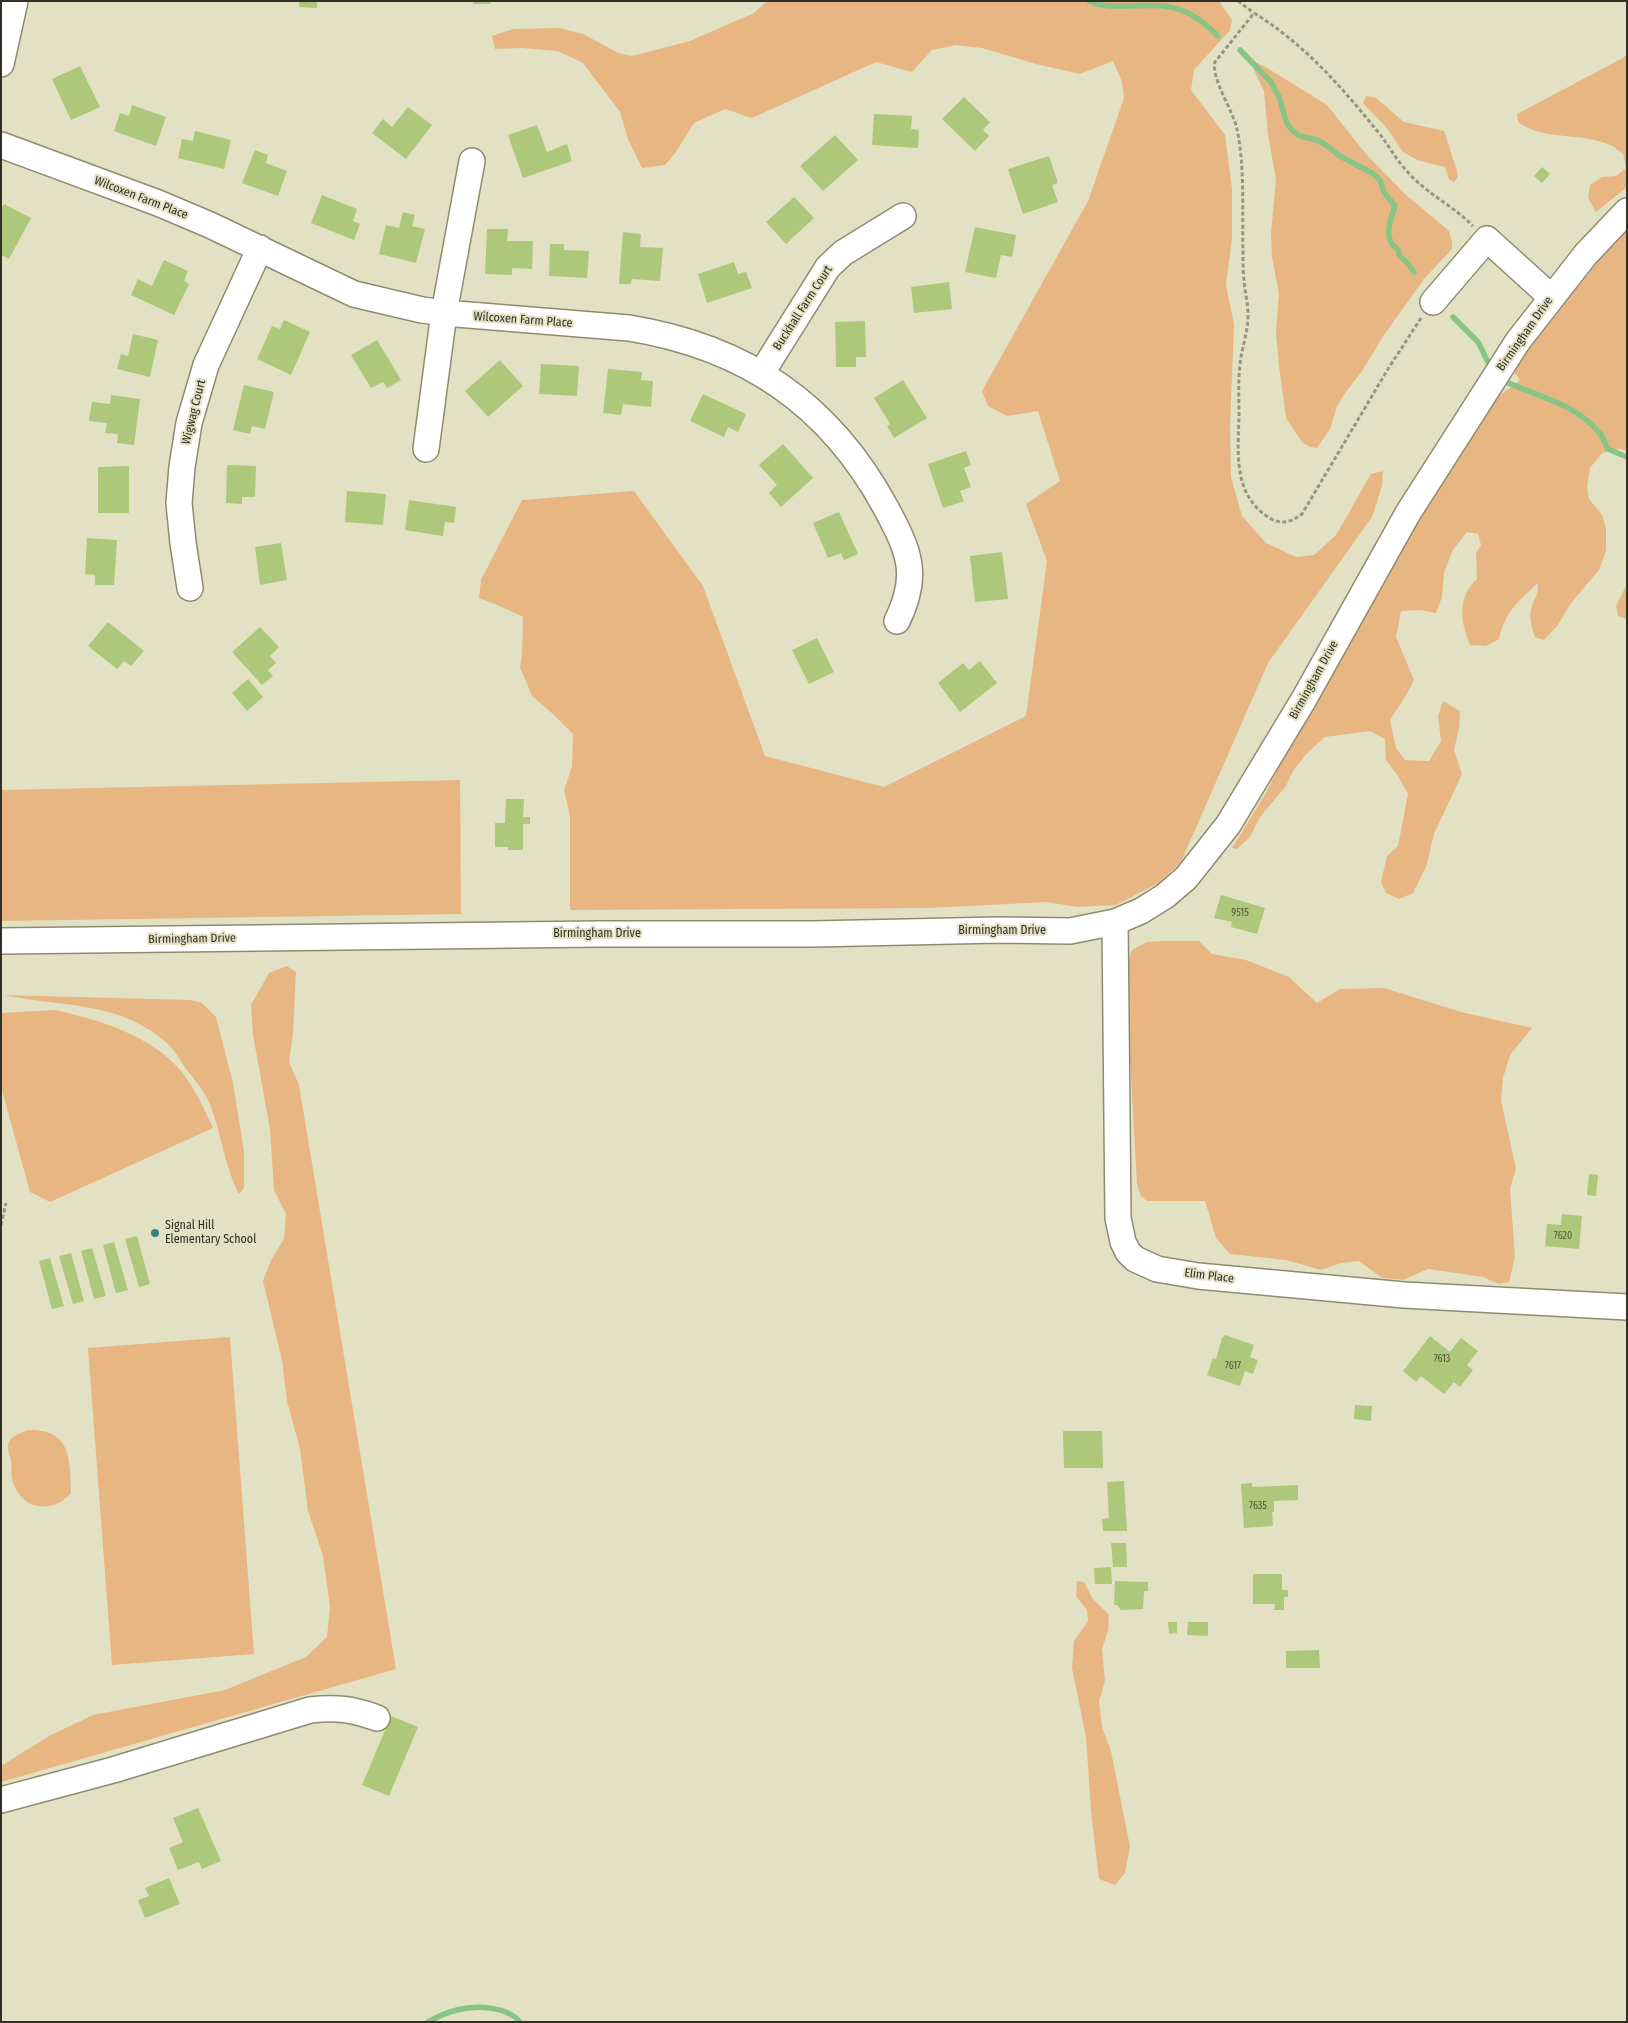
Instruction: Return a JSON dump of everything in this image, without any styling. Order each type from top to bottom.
[{"type":"street","points":[[1,64],[15,1]]},
{"type":"street","name":"Wilcoxen Farm Place","points":[[1,145],[158,203],[260,248],[354,294],[413,308],[444,313],[629,328],[657,333],[709,348],[737,360],[790,392],[826,424],[853,454],[884,504],[902,536],[909,559],[909,589],[906,603],[897,622]]},
{"type":"street","points":[[426,449],[444,313],[472,160]]},
{"type":"street","name":"Birmingham Drive","points":[[1,941],[598,934],[813,934],[1000,930],[1070,931],[1115,922],[1141,911],[1165,896],[1186,878],[1228,825],[1304,699],[1408,513],[1518,341],[1586,254],[1627,210]]},
{"type":"street","name":"Buckhall Farm Court","points":[[761,374],[828,267],[851,247],[903,216]]},
{"type":"street","points":[[1433,302],[1488,230],[1551,297]]},
{"type":"street","name":"Wigwag Court","points":[[190,588],[179,503],[182,467],[189,424],[206,365],[260,248]]},
{"type":"street","name":"Elim Place","points":[[1115,922],[1118,1218],[1123,1242],[1128,1252],[1135,1259],[1157,1269],[1198,1276],[1404,1295],[1627,1307]]},
{"type":"street","points":[[1,1800],[113,1770],[310,1710],[332,1708],[353,1710],[377,1718]]},
{"type":"path","points":[[1238,1],[1296,42],[1340,88],[1378,132],[1405,169],[1422,186],[1436,198],[1488,230]]},
{"type":"path","points":[[1254,13],[1215,62],[1214,66],[1218,81],[1233,113],[1240,147],[1244,280],[1248,329],[1239,372],[1238,456],[1244,488],[1250,501],[1258,510],[1275,521],[1284,523],[1294,520],[1302,514],[1388,369],[1433,302]]},
{"type":"path","points":[[1,1225],[6,1203]]},
{"type":"shaded area","points":[[767,1],[1219,1],[1232,20],[1230,30],[1194,70],[1191,90],[1225,135],[1232,189],[1232,238],[1226,285],[1234,324],[1230,427],[1231,477],[1242,516],[1266,543],[1296,557],[1314,555],[1336,535],[1371,474],[1383,471],[1382,486],[1372,517],[1268,663],[1181,862],[1158,883],[1116,905],[1077,907],[1047,902],[929,908],[570,910],[570,816],[564,790],[572,767],[573,734],[532,696],[520,667],[523,617],[479,598],[481,580],[522,500],[634,491],[703,586],[765,756],[884,787],[1026,716],[1047,561],[1026,504],[1060,481],[1038,411],[1007,416],[988,406],[982,391],[1088,201],[1124,98],[1122,82],[1113,61],[1080,74],[1036,64],[982,48],[956,45],[932,50],[912,72],[876,62],[752,118],[725,109],[694,123],[676,152],[665,165],[642,168],[628,139],[620,112],[583,63],[558,51],[522,48],[495,49],[492,36],[513,29],[559,28],[583,34],[618,53],[632,56],[690,41],[754,13]]},
{"type":"shaded area","points":[[1627,54],[1627,187],[1596,212],[1588,198],[1590,185],[1602,177],[1616,176],[1626,168],[1623,154],[1612,146],[1599,141],[1539,132],[1528,128],[1518,122],[1517,114],[1623,58]]},
{"type":"shaded area","points":[[1252,61],[1264,66],[1327,105],[1366,154],[1405,194],[1449,231],[1452,242],[1452,249],[1424,279],[1343,396],[1337,406],[1330,429],[1317,448],[1310,447],[1302,442],[1286,418],[1276,332],[1279,293],[1272,258],[1271,233],[1276,179],[1268,135],[1264,91]]},
{"type":"shaded area","points":[[1366,96],[1376,98],[1404,122],[1444,131],[1457,171],[1458,177],[1454,182],[1449,179],[1445,167],[1417,160],[1403,152],[1386,127],[1363,103]]},
{"type":"shaded area","points":[[1627,227],[1627,451],[1619,449],[1602,453],[1590,468],[1587,487],[1589,499],[1602,515],[1606,528],[1606,551],[1599,570],[1571,603],[1558,625],[1544,640],[1535,637],[1530,618],[1538,583],[1513,608],[1505,621],[1499,639],[1486,646],[1470,645],[1464,627],[1462,610],[1466,594],[1477,579],[1476,553],[1481,545],[1478,534],[1467,532],[1453,550],[1444,572],[1442,597],[1436,613],[1420,610],[1401,611],[1396,637],[1414,680],[1390,720],[1396,748],[1405,760],[1429,761],[1441,741],[1438,716],[1443,701],[1460,711],[1459,728],[1454,750],[1462,774],[1434,834],[1426,867],[1413,893],[1399,899],[1386,893],[1381,882],[1387,856],[1398,846],[1408,794],[1386,760],[1385,739],[1370,731],[1325,737],[1308,752],[1293,771],[1286,786],[1260,817],[1250,837],[1237,849],[1232,848],[1266,793],[1283,758],[1420,513],[1490,403],[1520,380],[1514,372],[1519,362],[1569,296]]},
{"type":"shaded area","points":[[1627,584],[1627,619],[1618,616],[1616,606]]},
{"type":"shaded area","points":[[460,780],[461,914],[1,921],[1,790]]},
{"type":"shaded area","points":[[1199,941],[1212,954],[1246,960],[1289,977],[1317,1003],[1340,989],[1384,988],[1461,1012],[1532,1028],[1510,1055],[1503,1078],[1501,1100],[1516,1169],[1510,1189],[1515,1257],[1509,1282],[1499,1284],[1483,1277],[1428,1269],[1403,1280],[1382,1278],[1359,1261],[1341,1263],[1321,1270],[1286,1260],[1230,1254],[1216,1238],[1205,1201],[1147,1201],[1141,1196],[1137,1184],[1125,969],[1132,950],[1147,942]]},
{"type":"shaded area","points":[[287,966],[296,972],[293,1033],[289,1062],[299,1085],[396,1669],[1,1782],[1,1766],[49,1736],[93,1715],[225,1690],[306,1657],[327,1637],[330,1607],[323,1556],[308,1511],[300,1449],[287,1401],[282,1360],[263,1281],[271,1260],[284,1239],[286,1214],[274,1190],[270,1129],[253,1035],[251,1005],[269,973]]},
{"type":"shaded area","points":[[4,995],[190,1000],[202,1003],[216,1017],[233,1083],[244,1151],[244,1188],[239,1194],[206,1096],[168,1044],[149,1030],[130,1020],[110,1013],[90,1008]]},
{"type":"shaded area","points":[[55,1010],[106,1024],[123,1031],[140,1039],[169,1058],[191,1084],[213,1128],[50,1202],[30,1192],[1,1087],[1,1013]]},
{"type":"shaded area","points":[[230,1337],[254,1654],[112,1665],[88,1348]]},
{"type":"shaded area","points":[[28,1430],[53,1434],[65,1448],[70,1468],[71,1493],[57,1504],[49,1506],[33,1505],[20,1495],[13,1484],[8,1444],[15,1436]]},
{"type":"shaded area","points":[[1077,1581],[1084,1582],[1093,1599],[1109,1615],[1108,1631],[1102,1649],[1105,1681],[1099,1701],[1102,1727],[1111,1751],[1130,1847],[1125,1873],[1115,1885],[1099,1879],[1091,1811],[1086,1737],[1072,1668],[1074,1641],[1088,1621],[1087,1610],[1076,1596]]},
{"type":"building","points":[[299,1],[317,1],[317,8],[299,7]]},
{"type":"building","points":[[473,1],[491,1],[491,4],[473,4]]},
{"type":"building","points":[[80,66],[100,107],[71,120],[52,79]]},
{"type":"building","points":[[964,97],[990,122],[983,130],[989,136],[975,151],[942,119]]},
{"type":"building","points":[[132,105],[166,117],[156,146],[114,131],[120,113],[129,116]]},
{"type":"building","points":[[408,107],[432,125],[406,159],[372,133],[383,119],[392,127]]},
{"type":"building","points":[[874,114],[912,116],[911,129],[919,130],[918,148],[872,145]]},
{"type":"building","points":[[537,125],[547,152],[567,144],[572,161],[523,178],[508,135]]},
{"type":"building","points":[[195,131],[231,140],[224,169],[178,158],[182,139],[193,141]]},
{"type":"building","points":[[835,135],[858,160],[823,191],[800,166]]},
{"type":"building","points":[[255,150],[268,155],[266,163],[287,171],[278,196],[242,183]]},
{"type":"building","points":[[1049,156],[1058,183],[1052,185],[1058,202],[1023,214],[1008,169]]},
{"type":"building","points":[[1542,167],[1550,174],[1542,183],[1534,176]]},
{"type":"building","points":[[322,195],[357,209],[353,221],[360,224],[354,240],[311,223]]},
{"type":"building","points":[[794,197],[814,218],[786,244],[766,222]]},
{"type":"building","points":[[4,204],[31,218],[9,259],[1,255],[1,209]]},
{"type":"building","points":[[403,212],[415,215],[412,226],[425,229],[416,263],[379,254],[386,225],[399,228]]},
{"type":"building","points":[[975,227],[1016,235],[1012,257],[1001,255],[996,278],[965,272]]},
{"type":"building","points":[[487,229],[508,229],[507,241],[533,241],[532,269],[512,268],[512,275],[485,274]]},
{"type":"building","points":[[623,232],[641,234],[640,247],[663,248],[660,281],[632,279],[631,284],[619,284]]},
{"type":"building","points":[[550,244],[564,244],[564,250],[589,251],[587,278],[549,276]]},
{"type":"building","points":[[164,260],[188,271],[184,281],[189,284],[174,315],[131,295],[138,279],[152,286]]},
{"type":"building","points":[[734,262],[738,274],[746,272],[752,288],[707,303],[698,274]]},
{"type":"building","points":[[949,282],[952,309],[914,313],[911,287]]},
{"type":"building","points":[[284,320],[310,332],[291,375],[257,359],[272,326],[280,329]]},
{"type":"building","points":[[865,321],[866,357],[856,357],[856,367],[836,367],[835,322]]},
{"type":"building","points":[[133,334],[158,340],[150,377],[117,369],[121,354],[128,356]]},
{"type":"building","points":[[377,340],[401,380],[387,388],[383,382],[371,388],[351,355]]},
{"type":"building","points":[[500,360],[523,386],[488,417],[465,391]]},
{"type":"building","points":[[541,364],[579,366],[577,396],[539,394]]},
{"type":"building","points":[[608,369],[642,372],[641,380],[653,381],[651,407],[623,404],[621,415],[603,413]]},
{"type":"building","points":[[903,380],[927,418],[894,438],[887,426],[890,424],[874,398]]},
{"type":"building","points":[[244,385],[274,392],[265,429],[252,426],[250,434],[233,430]]},
{"type":"building","points":[[703,394],[746,414],[738,432],[728,427],[724,437],[690,421]]},
{"type":"building","points":[[111,395],[140,399],[134,445],[117,443],[118,434],[105,433],[107,423],[89,421],[92,402],[110,404]]},
{"type":"building","points":[[783,444],[813,478],[781,507],[769,493],[777,485],[759,465]]},
{"type":"building","points":[[966,451],[971,465],[964,468],[971,487],[960,491],[964,501],[943,508],[928,464]]},
{"type":"building","points":[[227,465],[256,466],[255,497],[242,497],[242,504],[226,503]]},
{"type":"building","points":[[129,466],[129,513],[98,513],[98,467]]},
{"type":"building","points":[[347,491],[386,494],[383,525],[345,522]]},
{"type":"building","points":[[409,500],[456,507],[454,523],[445,522],[443,536],[405,530]]},
{"type":"building","points":[[839,512],[858,554],[844,560],[841,553],[828,558],[813,523]]},
{"type":"building","points":[[87,538],[117,540],[114,585],[95,585],[95,575],[85,574]]},
{"type":"building","points":[[281,543],[287,580],[260,585],[255,547]]},
{"type":"building","points":[[1002,552],[1008,599],[975,602],[970,556]]},
{"type":"building","points":[[108,622],[144,651],[131,666],[124,661],[117,669],[88,646]]},
{"type":"building","points":[[260,627],[279,647],[270,656],[276,663],[268,670],[273,676],[262,685],[232,652]]},
{"type":"building","points":[[817,638],[834,672],[809,684],[792,650]]},
{"type":"building","points":[[980,661],[997,683],[960,712],[938,683],[963,663],[969,670]]},
{"type":"building","points":[[248,679],[263,697],[247,711],[232,693]]},
{"type":"building","points":[[506,799],[524,799],[523,817],[530,817],[530,824],[523,824],[523,850],[508,850],[508,847],[495,847],[495,823],[505,823]]},
{"type":"building","points":[[1221,895],[1265,908],[1257,934],[1231,927],[1232,922],[1214,918]]},
{"type":"building","points":[[1589,1174],[1598,1175],[1596,1196],[1587,1195]]},
{"type":"building","points":[[1562,1214],[1582,1216],[1579,1249],[1545,1246],[1547,1224],[1561,1225]]},
{"type":"building","points":[[137,1236],[150,1284],[139,1287],[125,1239]]},
{"type":"building","points":[[114,1242],[128,1290],[116,1293],[103,1245]]},
{"type":"building","points":[[92,1248],[106,1296],[94,1299],[81,1251]]},
{"type":"building","points":[[71,1253],[84,1301],[73,1304],[59,1256]]},
{"type":"building","points":[[50,1258],[64,1306],[52,1309],[39,1261]]},
{"type":"building","points":[[1225,1335],[1254,1345],[1250,1357],[1258,1360],[1253,1374],[1245,1371],[1240,1386],[1207,1375],[1213,1358],[1216,1359],[1222,1338]]},
{"type":"building","points":[[1430,1336],[1450,1352],[1461,1338],[1478,1351],[1467,1365],[1473,1370],[1460,1387],[1454,1382],[1444,1394],[1421,1376],[1416,1382],[1403,1371]]},
{"type":"building","points":[[1355,1405],[1372,1406],[1371,1421],[1354,1419]]},
{"type":"building","points":[[1063,1431],[1102,1431],[1103,1468],[1064,1468]]},
{"type":"building","points":[[1124,1481],[1127,1531],[1103,1531],[1102,1519],[1109,1518],[1107,1482]]},
{"type":"building","points":[[1252,1483],[1252,1487],[1298,1485],[1298,1500],[1274,1501],[1274,1512],[1272,1512],[1273,1526],[1244,1528],[1241,1484]]},
{"type":"building","points":[[1111,1543],[1126,1543],[1127,1567],[1113,1567]]},
{"type":"building","points":[[1111,1567],[1112,1584],[1095,1584],[1094,1568]]},
{"type":"building","points":[[1253,1574],[1282,1574],[1282,1590],[1288,1590],[1288,1597],[1284,1597],[1284,1610],[1274,1610],[1275,1604],[1253,1604]]},
{"type":"building","points":[[1115,1581],[1148,1582],[1148,1591],[1144,1591],[1143,1609],[1121,1610],[1117,1605],[1114,1605]]},
{"type":"building","points":[[1168,1622],[1177,1622],[1177,1633],[1169,1634]]},
{"type":"building","points":[[1188,1622],[1208,1622],[1208,1636],[1187,1635]]},
{"type":"building","points":[[1319,1650],[1320,1668],[1286,1668],[1286,1651]]},
{"type":"building","points":[[391,1716],[418,1727],[389,1796],[362,1785]]},
{"type":"building","points":[[198,1808],[221,1861],[202,1869],[199,1862],[178,1870],[169,1848],[183,1842],[173,1818]]},
{"type":"building","points":[[169,1878],[180,1904],[145,1918],[138,1900],[149,1896],[145,1888]]},
{"type":"waterway","points":[[1089,1],[1108,6],[1167,6],[1187,12],[1218,36]]},
{"type":"waterway","points":[[1240,50],[1271,82],[1279,97],[1287,124],[1294,132],[1326,145],[1338,155],[1372,173],[1380,180],[1384,192],[1395,206],[1389,225],[1390,240],[1400,256],[1414,272]]},
{"type":"waterway","points":[[1453,317],[1478,342],[1488,362]]},
{"type":"waterway","points":[[1504,381],[1557,402],[1581,416],[1592,424],[1601,435],[1608,449],[1627,457]]},
{"type":"waterway","points":[[428,2022],[453,2011],[481,2007],[507,2013],[520,2022]]},
{"type":"place","name":"Signal Hill Elementary School","points":[[155,1233]]}]
